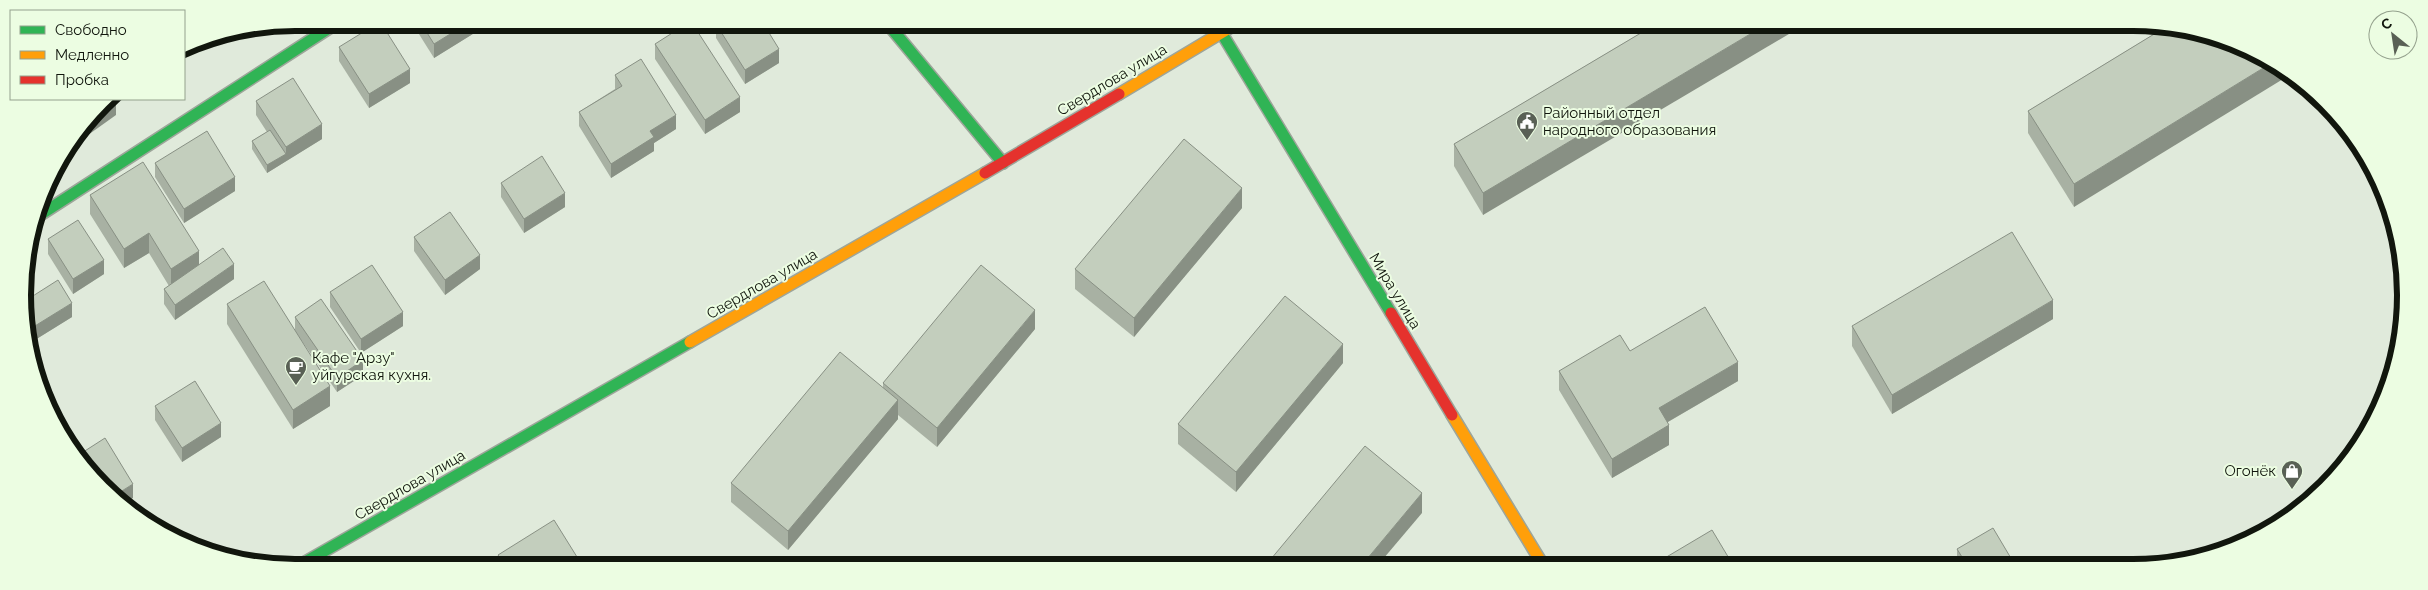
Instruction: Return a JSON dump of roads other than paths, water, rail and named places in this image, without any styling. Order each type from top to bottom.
[{"type":"street","points":[[44,212],[322,31]]},
{"type":"street","points":[[894,31],[1003,163]]},
{"type":"street","name":"Свердлова улица","points":[[310,559],[1003,163],[1221,32]]},
{"type":"street","name":"Мира улица","points":[[1221,32],[1539,559]]},
{"type":"place","name":"Районный отдел народного образования","points":[[1527,141]]},
{"type":"place","name":"Кафе \"Арзу\" уйгурская кухня.","points":[[296,386]]},
{"type":"place","name":"Огонёк","points":[[2292,490]]}]
